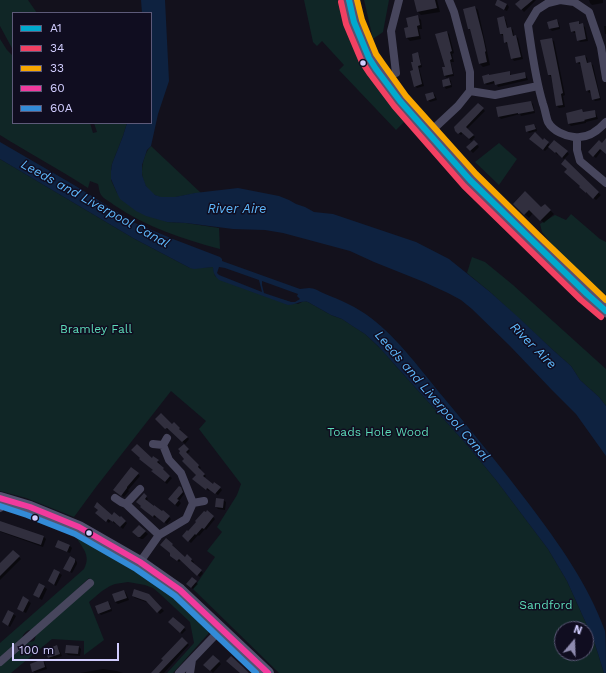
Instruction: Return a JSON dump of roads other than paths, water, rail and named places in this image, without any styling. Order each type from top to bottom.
[{"type":"main road","points":[[349,0],[354,22],[369,58],[388,86],[428,134],[477,188],[606,311]]},
{"type":"main road","points":[[1,502],[30,507],[79,527],[140,562],[180,590],[268,673]]},
{"type":"street","points":[[396,73],[391,31],[399,0]]},
{"type":"street","points":[[428,134],[458,106],[470,91],[470,72],[454,12],[449,0]]},
{"type":"street","points":[[606,78],[603,47],[589,12],[574,1],[560,0],[548,3],[537,10],[528,25],[538,86],[548,122],[557,131],[567,136],[577,138],[591,135],[606,122]]},
{"type":"street","points":[[470,91],[495,95],[538,86]]},
{"type":"street","points":[[577,138],[577,150],[580,161],[606,183]]},
{"type":"street","points":[[140,562],[159,535],[186,519],[193,503],[181,473],[169,460],[165,442],[153,444]]},
{"type":"street","points":[[126,504],[140,489]]},
{"type":"street","points":[[115,498],[126,504],[159,535]]},
{"type":"street","points":[[193,503],[204,501]]},
{"type":"street","points":[[0,662],[90,583]]},
{"type":"street","points":[[179,673],[221,629]]},
{"type":"street","points":[[190,673],[192,659]]},
{"type":"water","name":"River Aire","points":[[141,0],[165,0],[169,81],[158,114],[151,146],[147,150],[142,165],[142,175],[146,186],[155,195],[161,197],[175,197],[238,188],[279,196],[314,212],[333,214],[416,242],[449,259],[518,317],[571,366],[580,380],[599,397],[606,406],[606,456],[576,414],[472,309],[461,300],[448,293],[350,251],[283,233],[265,230],[233,229],[167,222],[146,216],[136,211],[120,199],[111,179],[111,171],[112,164],[127,124],[152,124],[152,12],[142,12]]},
{"type":"water","name":"Leeds and Liverpool Canal","points":[[0,142],[74,185],[135,223],[220,257],[222,261],[300,289],[313,288],[354,307],[381,326],[410,356],[498,464],[562,549],[590,597],[605,631],[606,673],[604,673],[594,641],[594,621],[585,621],[567,581],[548,549],[496,480],[468,446],[378,346],[365,334],[342,319],[331,315],[308,302],[288,305],[219,280],[214,274],[213,267],[190,268],[133,238],[0,159]],"holes":[[[219,267],[259,280],[262,292],[217,273]],[[262,281],[298,294],[297,296],[300,299],[295,302],[291,302],[264,293]]]},
{"type":"park label","name":"Bramley Fall","points":[[96,329]]},
{"type":"park label","name":"Toads Hole Wood","points":[[378,432]]},
{"type":"park label","name":"Sandford","points":[[546,605]]}]
